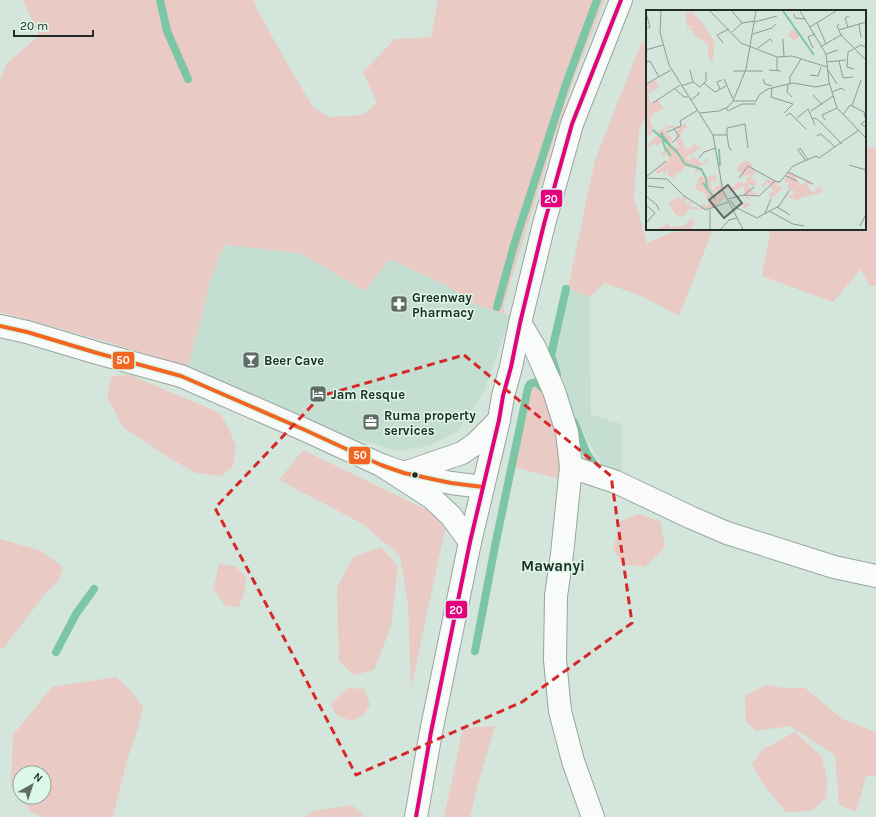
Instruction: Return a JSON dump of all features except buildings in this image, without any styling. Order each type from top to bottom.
[{"type":"street","points":[[416,817],[431,732],[470,542],[500,420],[520,323],[544,224],[572,124],[621,0]]},
{"type":"street","points":[[520,323],[535,348],[554,391],[567,432],[571,467],[556,596],[555,660],[560,711],[573,761],[593,817]]},
{"type":"street","points":[[0,326],[27,332],[181,376],[381,465],[451,483],[483,487]]},
{"type":"street","points":[[404,472],[462,453],[475,444],[500,420]]},
{"type":"street","points":[[381,465],[432,498],[451,516],[470,542]]},
{"type":"street","points":[[571,467],[616,482],[727,533],[827,565],[876,576]]},
{"type":"highlighted area","points":[[464,355],[611,476],[632,623],[522,702],[356,775],[215,508],[321,396]]},
{"type":"shaded area","points":[[23,0],[254,0],[257,9],[285,60],[313,107],[329,117],[362,115],[377,103],[363,72],[395,39],[431,37],[438,0],[605,0],[574,78],[554,139],[504,304],[504,314],[479,306],[446,285],[389,259],[365,291],[300,253],[224,245],[210,282],[188,367],[104,341],[0,312],[0,81],[6,64],[39,36]]},
{"type":"shaded area","points":[[642,41],[646,44],[646,114],[639,131],[634,198],[647,243],[670,233],[690,230],[713,230],[679,316],[644,297],[605,283],[589,297],[568,288],[595,160]]},
{"type":"shaded area","points":[[866,146],[876,149],[876,285],[870,287],[861,269],[833,302],[762,276],[771,230],[866,230]]},
{"type":"shaded area","points":[[224,245],[300,253],[365,291],[389,259],[446,285],[479,306],[511,315],[485,389],[458,431],[429,446],[396,451],[373,443],[356,440],[188,367],[210,282]]},
{"type":"shaded area","points":[[568,288],[589,297],[591,415],[622,424],[621,479],[605,470],[574,417],[555,355],[562,309]]},
{"type":"shaded area","points":[[130,375],[220,413],[236,446],[233,466],[221,476],[196,473],[168,457],[122,426],[107,396],[112,376]]},
{"type":"shaded area","points":[[537,384],[547,393],[561,450],[563,480],[514,467],[529,386]]},
{"type":"shaded area","points":[[303,450],[429,511],[445,529],[411,688],[408,605],[400,556],[363,524],[279,480]]},
{"type":"shaded area","points":[[639,514],[660,521],[665,547],[645,567],[622,564],[613,548],[621,521]]},
{"type":"shaded area","points":[[0,539],[39,550],[63,567],[59,581],[48,590],[5,646],[0,650]]},
{"type":"shaded area","points":[[381,547],[398,566],[391,626],[374,670],[354,675],[339,661],[337,588],[353,557]]},
{"type":"shaded area","points":[[219,564],[235,566],[246,577],[245,590],[239,607],[226,606],[213,589]]},
{"type":"shaded area","points":[[116,677],[130,690],[143,707],[138,728],[128,757],[113,817],[42,817],[31,812],[26,805],[52,805],[52,765],[12,765],[12,787],[11,786],[13,735],[52,687]]},
{"type":"shaded area","points":[[766,685],[784,688],[805,688],[842,719],[876,732],[876,776],[866,776],[856,812],[839,805],[835,755],[790,726],[756,731],[746,721],[745,696]]},
{"type":"shaded area","points":[[347,688],[364,689],[370,705],[363,716],[351,721],[336,715],[331,704]]},
{"type":"shaded area","points":[[495,726],[470,817],[444,817],[463,728]]},
{"type":"shaded area","points":[[795,732],[822,757],[827,779],[826,798],[811,811],[786,812],[763,784],[752,764],[762,750]]},
{"type":"shaded area","points":[[352,805],[363,815],[363,817],[306,817],[312,811]]},
{"type":"waterway","points":[[160,0],[167,31],[188,79]]},
{"type":"waterway","points":[[497,307],[514,245],[566,84],[597,0]]},
{"type":"waterway","points":[[557,374],[551,355],[566,289]]},
{"type":"waterway","points":[[475,651],[528,388],[530,384],[536,382],[546,391]]},
{"type":"waterway","points":[[574,422],[587,454],[595,465]]},
{"type":"waterway","points":[[56,652],[76,614],[94,589]]},
{"type":"transit line","name":"20","points":[[416,817],[431,732],[470,542],[544,224],[572,124],[621,0]]},
{"type":"transit line","name":"50","points":[[0,326],[27,332],[181,376],[381,465],[404,473],[451,483],[483,487]]},
{"type":"place","name":"Greenway Pharmacy","points":[[399,304]]},
{"type":"place","name":"Beer Cave","points":[[251,360]]},
{"type":"place","name":"Jam Resque","points":[[318,394]]},
{"type":"place","name":"Ruma property services","points":[[371,422]]},
{"type":"district","name":"Mawanyi","points":[[553,566]]}]
